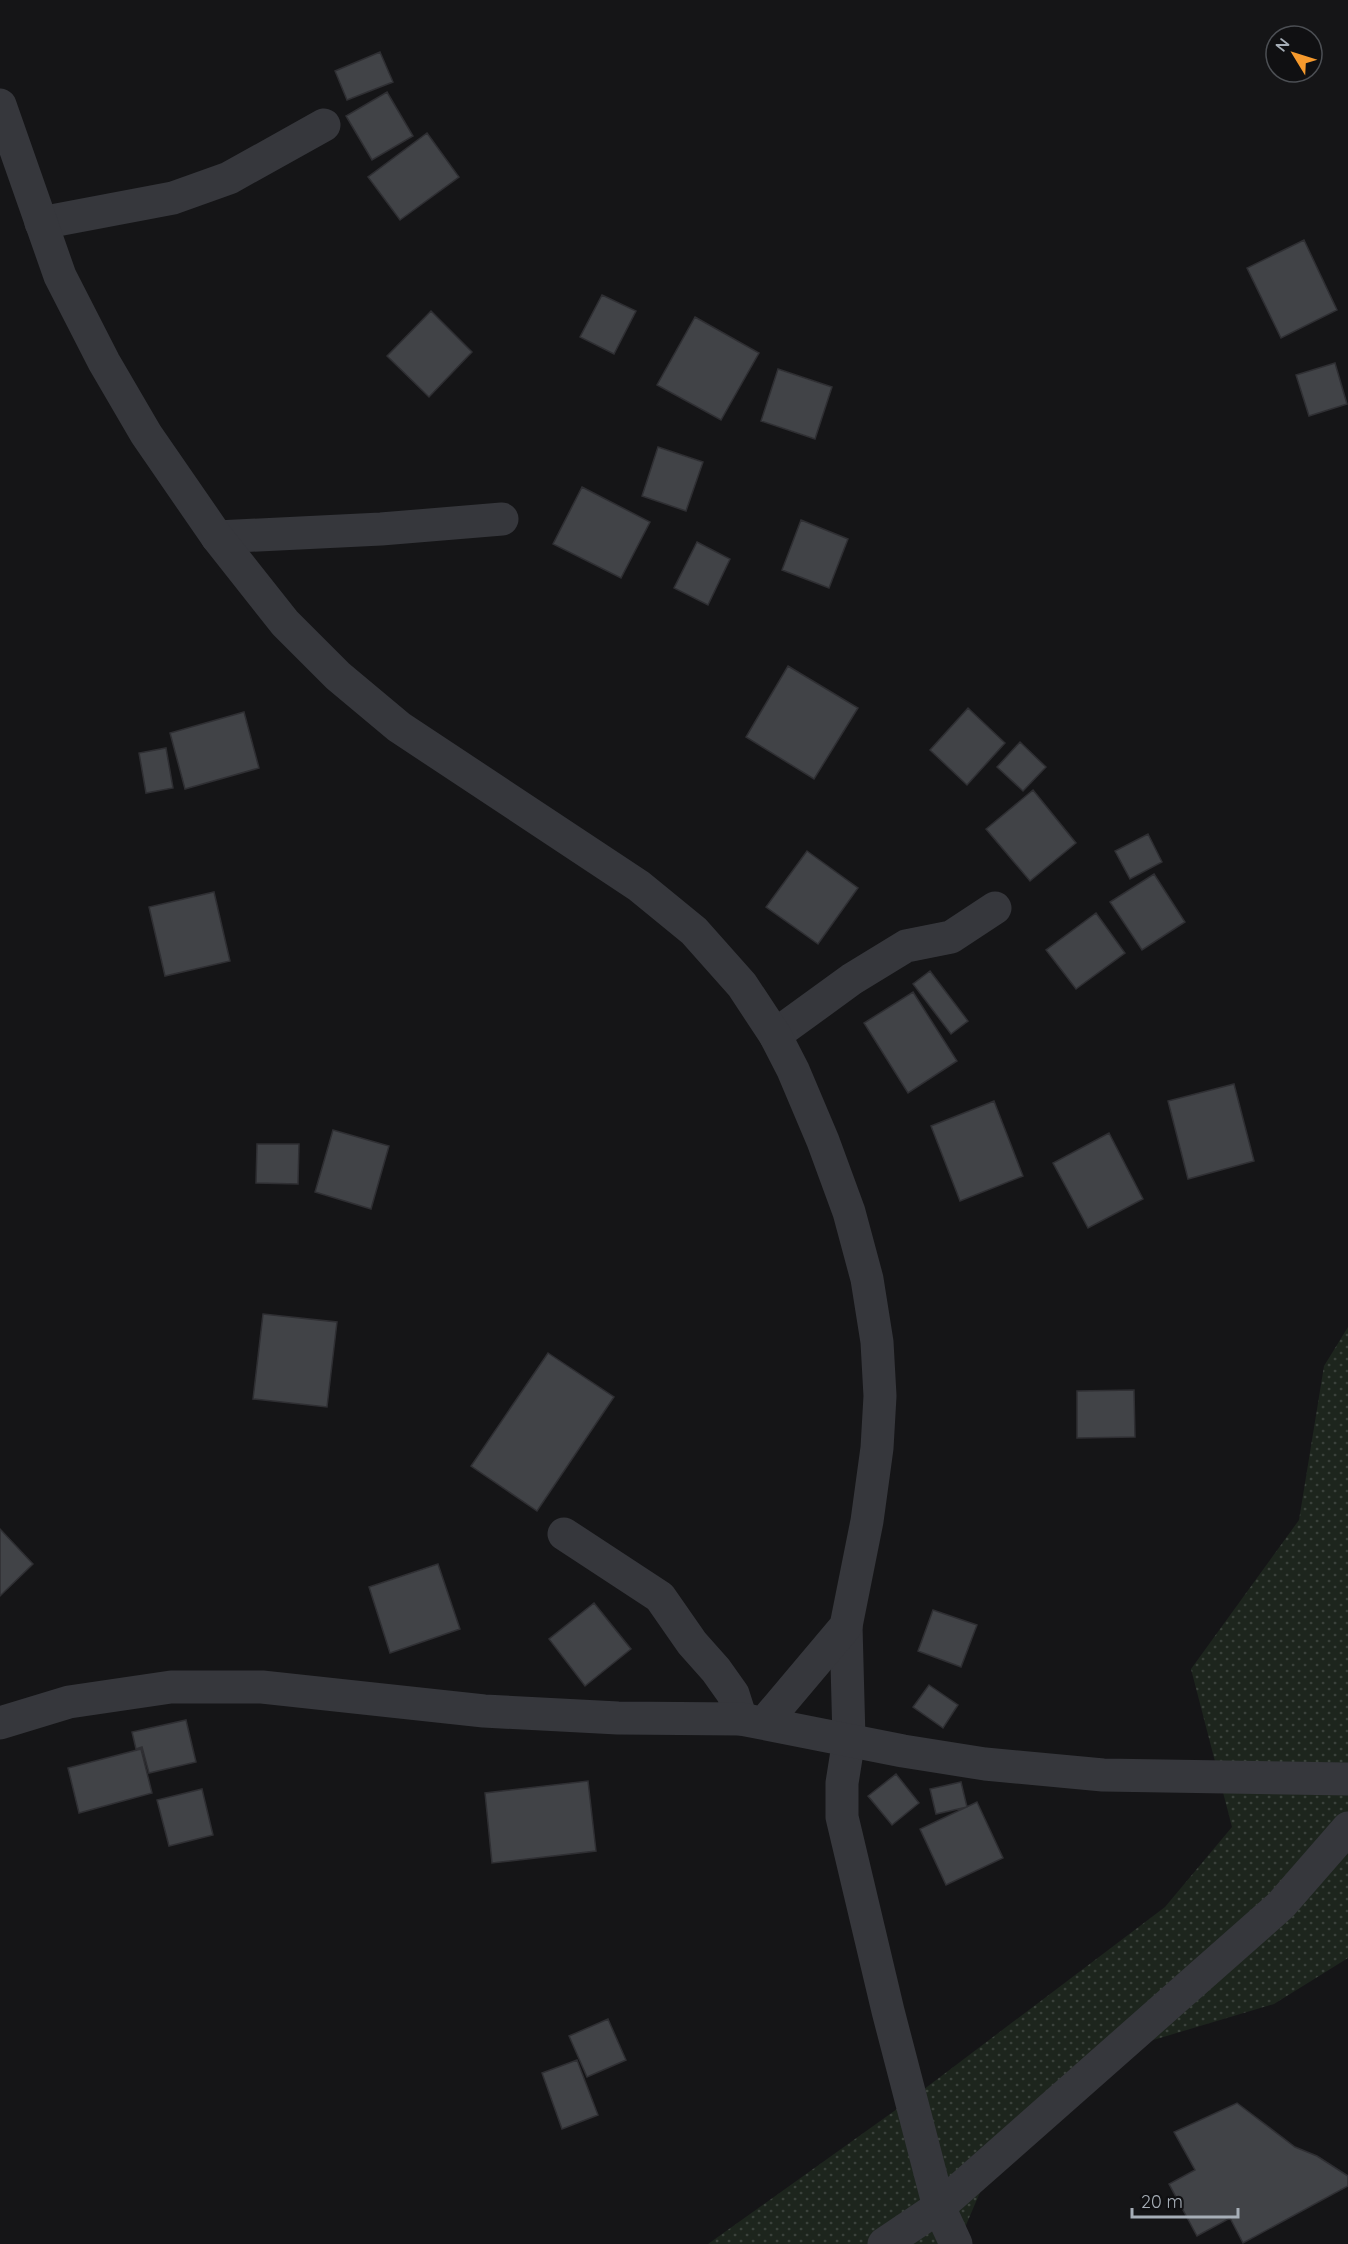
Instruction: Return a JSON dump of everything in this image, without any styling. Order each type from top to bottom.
[{"type":"street","points":[[0,105],[60,276],[104,362],[146,434],[217,537],[285,624],[338,676],[390,720],[464,772],[639,886],[694,932],[742,985],[775,1035],[793,1070],[823,1141],[849,1212],[867,1279],[877,1342],[880,1396],[877,1448],[867,1521],[846,1626],[849,1739],[842,1783],[842,1817],[888,2011],[939,2207],[956,2244]]},
{"type":"street","points":[[41,223],[173,198],[229,178],[324,125]]},
{"type":"street","points":[[217,537],[381,529],[502,519]]},
{"type":"street","points":[[775,1035],[852,979],[906,946],[951,937],[995,908]]},
{"type":"street","points":[[564,1534],[660,1597],[692,1643],[716,1670],[753,1720]]},
{"type":"street","points":[[753,1720],[846,1626]]},
{"type":"street","points":[[0,1724],[69,1702],[171,1687],[262,1687],[484,1711],[753,1720],[903,1751],[985,1764],[1103,1775],[1348,1779]]},
{"type":"street","points":[[885,2244],[939,2207],[1281,1905],[1348,1828]]},
{"type":"shaded area","points":[[1348,1327],[1348,1958],[1274,2004],[1113,2052],[995,2157],[958,2244],[708,2244],[911,2099],[1165,1907],[1232,1827],[1191,1669],[1299,1520],[1324,1366]]},
{"type":"building","points":[[380,52],[393,82],[347,100],[335,71]]},
{"type":"building","points":[[387,92],[413,136],[372,160],[346,116]]},
{"type":"building","points":[[427,133],[459,177],[400,220],[368,177]]},
{"type":"building","points":[[1304,240],[1337,310],[1281,338],[1247,268]]},
{"type":"building","points":[[602,295],[636,311],[614,354],[580,337]]},
{"type":"building","points":[[431,311],[472,352],[429,397],[387,356]]},
{"type":"building","points":[[695,317],[759,353],[721,420],[657,385]]},
{"type":"building","points":[[1335,363],[1347,404],[1309,416],[1296,375]]},
{"type":"building","points":[[778,369],[832,387],[815,439],[761,421]]},
{"type":"building","points":[[658,447],[703,462],[686,511],[642,496]]},
{"type":"building","points":[[582,487],[650,522],[621,578],[553,544]]},
{"type":"building","points":[[801,520],[848,539],[829,588],[782,570]]},
{"type":"building","points":[[697,542],[730,559],[708,605],[674,588]]},
{"type":"building","points":[[788,666],[858,708],[814,779],[746,737]]},
{"type":"building","points":[[968,708],[1005,743],[967,785],[930,750]]},
{"type":"building","points":[[244,712],[259,768],[185,789],[170,733]]},
{"type":"building","points":[[1020,742],[1046,767],[1023,791],[997,767]]},
{"type":"building","points":[[166,748],[173,788],[146,793],[139,753]]},
{"type":"building","points":[[1033,790],[1076,843],[1030,881],[986,829]]},
{"type":"building","points":[[1148,834],[1162,862],[1130,879],[1115,851]]},
{"type":"building","points":[[807,851],[858,888],[818,944],[766,907]]},
{"type":"building","points":[[1154,874],[1185,922],[1142,950],[1110,902]]},
{"type":"building","points":[[214,892],[230,961],[165,976],[149,907]]},
{"type":"building","points":[[1096,913],[1125,953],[1076,989],[1046,950]]},
{"type":"building","points":[[930,971],[968,1021],[951,1034],[913,984]]},
{"type":"building","points":[[913,992],[957,1061],[908,1093],[864,1023]]},
{"type":"building","points":[[1234,1084],[1254,1161],[1188,1179],[1168,1101]]},
{"type":"building","points":[[994,1101],[1023,1176],[960,1201],[931,1126]]},
{"type":"building","points":[[333,1130],[389,1146],[371,1209],[315,1192]]},
{"type":"building","points":[[1109,1133],[1143,1199],[1088,1228],[1053,1163]]},
{"type":"building","points":[[257,1144],[299,1144],[298,1184],[256,1183]]},
{"type":"building","points":[[263,1314],[337,1322],[327,1407],[253,1399]]},
{"type":"building","points":[[548,1353],[614,1397],[537,1511],[471,1466]]},
{"type":"building","points":[[1134,1390],[1135,1437],[1077,1438],[1077,1391]]},
{"type":"building","points":[[0,1529],[33,1564],[0,1596]]},
{"type":"building","points":[[438,1564],[460,1629],[390,1653],[369,1587]]},
{"type":"building","points":[[594,1603],[631,1649],[585,1686],[549,1639]]},
{"type":"building","points":[[933,1610],[977,1625],[961,1667],[918,1651]]},
{"type":"building","points":[[929,1685],[958,1705],[943,1728],[913,1707]]},
{"type":"building","points":[[186,1720],[196,1762],[149,1773],[142,1747],[136,1749],[132,1732]]},
{"type":"building","points":[[141,1749],[152,1793],[79,1813],[68,1768]]},
{"type":"building","points":[[896,1774],[919,1803],[892,1825],[868,1796]]},
{"type":"building","points":[[588,1781],[596,1851],[492,1863],[485,1793]]},
{"type":"building","points":[[961,1782],[967,1807],[936,1814],[930,1789]]},
{"type":"building","points":[[202,1789],[213,1835],[169,1846],[157,1800]]},
{"type":"building","points":[[977,1802],[1003,1858],[946,1885],[920,1829]]},
{"type":"building","points":[[608,2019],[626,2060],[587,2077],[569,2036]]},
{"type":"building","points":[[577,2060],[598,2115],[562,2129],[542,2073]]},
{"type":"building","points":[[1237,2103],[1295,2147],[1317,2156],[1348,2176],[1348,2186],[1243,2243],[1230,2218],[1197,2236],[1169,2184],[1195,2170],[1174,2132]]}]
